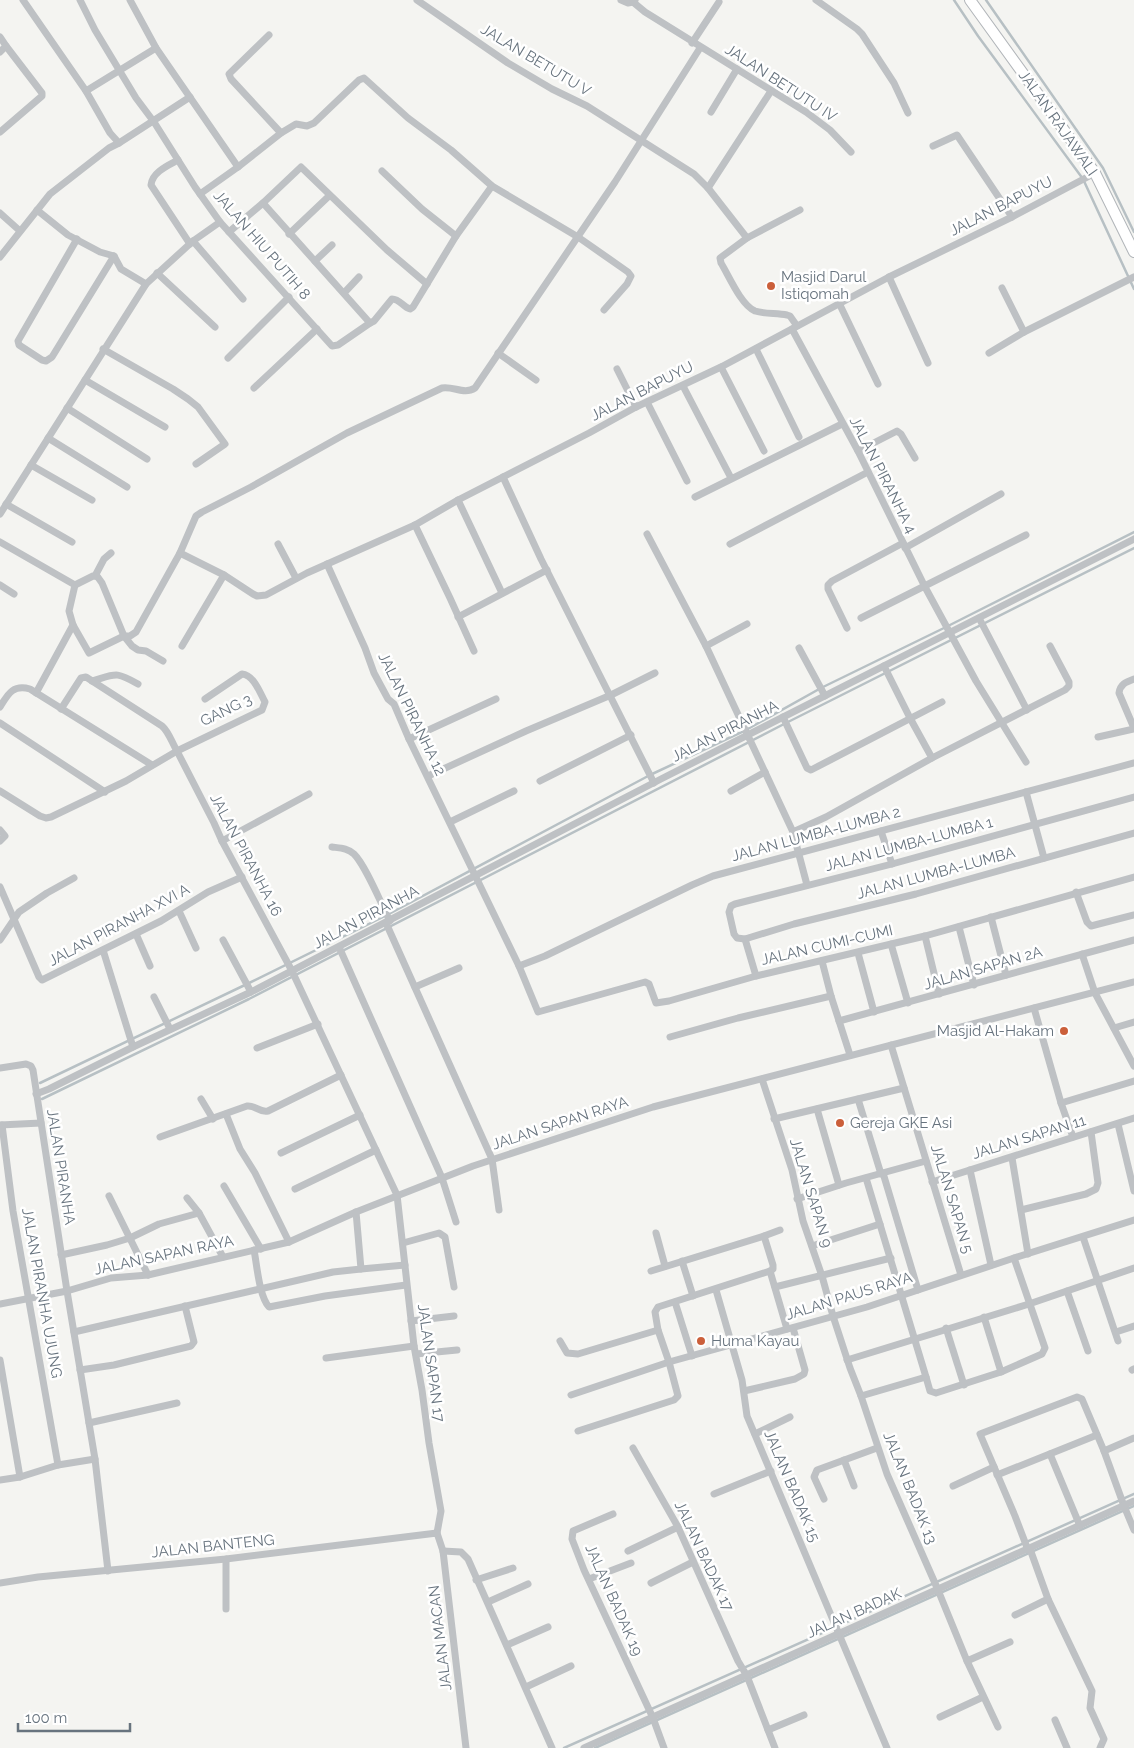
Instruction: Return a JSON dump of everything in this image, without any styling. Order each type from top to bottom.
[{"type":"main road","name":"JALAN RAJAWALI","points":[[970,0],[1095,173],[1134,252]]},
{"type":"street","points":[[23,0],[86,91],[110,133],[119,144]]},
{"type":"street","name":"JALAN HIU PUTIH 8","points":[[80,0],[119,70],[220,222],[334,346],[370,323]]},
{"type":"street","points":[[130,0],[156,48],[238,167]]},
{"type":"street","name":"JALAN BETUTU V","points":[[418,0],[508,63],[561,94],[588,106],[694,174],[708,188],[747,238]]},
{"type":"street","points":[[621,0],[628,3],[634,1]]},
{"type":"street","points":[[816,0],[862,34],[894,83],[908,112]]},
{"type":"street","name":"JALAN BETUTU IV","points":[[634,1],[645,12],[692,43],[806,112],[830,130],[852,152]]},
{"type":"street","points":[[692,43],[718,2]]},
{"type":"street","points":[[269,35],[230,74],[231,79],[281,133]]},
{"type":"street","points":[[0,37],[3,49],[42,93],[42,96],[0,132]]},
{"type":"street","points":[[86,91],[156,48]]},
{"type":"street","points":[[75,585],[75,592],[68,608],[73,625],[89,653],[124,636],[130,636],[136,632],[180,553],[196,516],[347,434],[442,388],[449,386],[470,391],[475,388],[578,237],[700,48]]},
{"type":"street","points":[[711,112],[737,70]]},
{"type":"street","points":[[200,194],[281,133],[296,124],[307,126],[314,123],[359,80],[364,78],[408,118],[451,150],[492,186],[578,237],[628,272],[631,276],[627,284],[604,310]]},
{"type":"street","points":[[708,188],[771,91]]},
{"type":"street","points":[[0,257],[50,194],[109,148],[119,144],[154,122],[190,97]]},
{"type":"street","points":[[933,146],[957,135],[1012,217]]},
{"type":"street","points":[[178,160],[158,172],[151,180],[151,185],[191,243],[242,300]]},
{"type":"street","points":[[229,232],[302,168],[387,250],[427,284]]},
{"type":"street","points":[[382,171],[422,209],[456,236]]},
{"type":"street","name":"JALAN BAPUYU","points":[[224,575],[257,596],[266,595],[296,578],[415,524],[636,407],[721,368],[839,303],[1012,217],[1095,173]]},
{"type":"street","points":[[263,203],[370,323],[374,321],[392,299],[398,300],[407,308],[413,307],[456,236],[492,186]]},
{"type":"street","points":[[290,234],[329,196]]},
{"type":"street","points":[[37,210],[68,235],[100,252],[114,256],[121,269],[146,284]]},
{"type":"street","points":[[794,328],[790,316],[756,312],[750,308],[740,296],[721,263],[721,257],[747,238],[800,210]]},
{"type":"street","points":[[0,214],[20,231]]},
{"type":"street","points":[[0,514],[146,284],[191,243],[220,222]]},
{"type":"street","points":[[77,239],[18,341],[19,345],[42,360],[46,361],[52,357],[114,256]]},
{"type":"street","points":[[315,261],[332,245]]},
{"type":"street","points":[[157,273],[215,327]]},
{"type":"street","points":[[344,293],[359,277]]},
{"type":"street","points":[[889,277],[928,363]]},
{"type":"street","points":[[990,353],[1024,332],[1134,277]]},
{"type":"street","points":[[1002,288],[1024,332]]},
{"type":"street","points":[[228,358],[289,297]]},
{"type":"street","points":[[839,303],[878,384]]},
{"type":"street","name":"JALAN PIRANHA 4","points":[[794,328],[949,633],[1026,762]]},
{"type":"street","points":[[254,388],[317,329]]},
{"type":"street","points":[[756,349],[799,437]]},
{"type":"street","points":[[104,350],[173,389],[198,407],[225,444],[196,464]]},
{"type":"street","points":[[498,353],[536,380]]},
{"type":"street","points":[[721,368],[764,451]]},
{"type":"street","points":[[617,369],[636,407]]},
{"type":"street","points":[[84,380],[165,427]]},
{"type":"street","points":[[683,386],[731,478]]},
{"type":"street","points":[[647,402],[687,481]]},
{"type":"street","points":[[67,408],[147,459]]},
{"type":"street","points":[[695,497],[842,424]]},
{"type":"street","points":[[858,451],[897,431],[901,434],[915,458]]},
{"type":"street","points":[[48,438],[128,487]]},
{"type":"street","points":[[31,465],[92,500]]},
{"type":"street","points":[[730,544],[868,472]]},
{"type":"street","points":[[504,477],[547,570],[654,783]]},
{"type":"street","points":[[847,628],[828,589],[828,585],[847,572],[904,546],[1001,494]]},
{"type":"street","points":[[458,500],[502,593]]},
{"type":"street","points":[[6,504],[72,542]]},
{"type":"street","points":[[415,524],[474,652]]},
{"type":"street","points":[[647,534],[706,646],[794,832],[807,884]]},
{"type":"street","points":[[861,618],[1026,535]]},
{"type":"street","name":"JALAN PIRANHA","points":[[108,1571],[95,1459],[36,1094],[251,992],[654,783],[1134,539]]},
{"type":"street","points":[[0,542],[75,585]]},
{"type":"street","points":[[278,544],[296,578]]},
{"type":"street","points":[[75,585],[95,576],[104,559],[111,553]]},
{"type":"street","points":[[180,553],[224,575],[182,646]]},
{"type":"street","name":"JALAN PIRANHA 12","points":[[327,564],[365,648],[374,674],[388,698],[394,704],[409,739],[519,966],[538,1012]]},
{"type":"street","points":[[458,617],[547,570]]},
{"type":"street","points":[[95,576],[102,582],[124,636],[134,649],[146,650],[163,661]]},
{"type":"street","points":[[0,585],[14,594]]},
{"type":"street","points":[[979,618],[1027,710]]},
{"type":"street","points":[[706,646],[747,624]]},
{"type":"street","points":[[36,693],[73,625]]},
{"type":"street","points":[[794,832],[826,817],[932,758],[1027,710],[1069,686],[1069,682],[1050,646]]},
{"type":"street","points":[[799,648],[826,696]]},
{"type":"street","points":[[884,666],[932,758]]},
{"type":"street","points":[[428,776],[568,712],[611,695],[655,673]]},
{"type":"street","points":[[61,709],[81,678],[86,677],[92,681],[113,674],[124,676],[138,684]]},
{"type":"street","name":"GANG 3","points":[[176,751],[262,710],[265,702],[252,679],[242,674],[205,699]]},
{"type":"street","points":[[1098,737],[1134,728],[1119,693],[1124,683],[1134,678]]},
{"type":"street","name":"JALAN PIRANHA 16","points":[[92,681],[167,731],[222,841],[292,971],[341,1075]]},
{"type":"street","points":[[0,707],[8,695],[16,688],[22,687],[36,693],[152,765]]},
{"type":"street","points":[[0,690],[8,695]]},
{"type":"street","points":[[409,739],[496,699]]},
{"type":"street","points":[[783,717],[807,768],[811,770],[942,702]]},
{"type":"street","points":[[0,723],[105,792]]},
{"type":"street","points":[[540,781],[631,734]]},
{"type":"street","points":[[0,791],[46,818],[51,817],[105,792],[176,751]]},
{"type":"street","name":"JALAN LUMBA-LUMBA 2","points":[[519,966],[545,956],[703,880],[799,852],[1134,763]]},
{"type":"street","points":[[731,790],[766,772]]},
{"type":"street","points":[[450,822],[514,791]]},
{"type":"street","points":[[1026,792],[1044,858]]},
{"type":"street","points":[[222,841],[309,794]]},
{"type":"street","name":"JALAN LUMBA-LUMBA 1","points":[[745,939],[738,938],[734,934],[729,912],[731,906],[735,904],[807,884],[892,864],[1134,797]]},
{"type":"street","points":[[0,830],[5,836],[0,841]]},
{"type":"street","points":[[881,831],[892,864]]},
{"type":"street","name":"JALAN LUMBA-LUMBA","points":[[745,939],[794,924],[916,894],[1134,833]]},
{"type":"street","points":[[332,847],[344,848],[353,853],[361,864],[388,922],[492,1159],[499,1210]]},
{"type":"street","name":"JALAN PIRANHA XVI A","points":[[13,920],[42,980],[136,934],[179,911],[208,892],[242,877]]},
{"type":"street","name":"JALAN CUMI-CUMI","points":[[538,1012],[645,982],[649,984],[656,1003],[669,1001],[756,976],[858,953],[959,927],[1076,892],[1134,877]]},
{"type":"street","points":[[0,940],[19,912],[74,878]]},
{"type":"street","points":[[0,887],[13,920]]},
{"type":"street","points":[[1076,892],[1087,922],[1091,926],[1134,915]]},
{"type":"street","points":[[179,911],[196,948]]},
{"type":"street","points":[[991,917],[1006,975]]},
{"type":"street","points":[[959,927],[974,986]]},
{"type":"street","points":[[136,934],[150,966]]},
{"type":"street","points":[[925,936],[939,994]]},
{"type":"street","points":[[745,939],[756,976]]},
{"type":"street","points":[[223,940],[251,992]]},
{"type":"street","name":"JALAN SAPAN 2A","points":[[839,1021],[974,986],[1006,975],[1134,940]]},
{"type":"street","points":[[891,944],[908,1003]]},
{"type":"street","points":[[339,947],[442,1178],[456,1222]]},
{"type":"street","points":[[103,950],[133,1047]]},
{"type":"street","points":[[858,953],[874,1012]]},
{"type":"street","points":[[1082,954],[1095,992],[1134,1066]]},
{"type":"street","points":[[822,961],[850,1055]]},
{"type":"street","points":[[415,987],[459,968]]},
{"type":"street","name":"JALAN SAPAN RAYA","points":[[0,1304],[67,1291],[111,1278],[148,1275],[289,1242],[397,1195],[492,1159],[653,1107],[1134,982]]},
{"type":"street","points":[[670,1037],[738,1018],[831,996]]},
{"type":"street","points":[[154,997],[170,1029]]},
{"type":"street","points":[[1034,1008],[1061,1103],[1073,1137]]},
{"type":"street","points":[[1114,1028],[1134,1022]]},
{"type":"street","points":[[258,1048],[318,1024]]},
{"type":"street","name":"JALAN SAPAN 5","points":[[891,1045],[961,1275]]},
{"type":"street","points":[[0,1068],[26,1064],[31,1066],[36,1094]]},
{"type":"street","points":[[160,1137],[250,1106],[261,1111],[268,1111],[341,1075]]},
{"type":"street","name":"JALAN SAPAN 17","points":[[341,1075],[397,1195],[415,1350],[441,1510],[433,1533]]},
{"type":"street","name":"JALAN SAPAN 9","points":[[762,1079],[792,1170],[798,1199],[822,1276],[832,1316]]},
{"type":"street","points":[[1061,1103],[1134,1081]]},
{"type":"street","points":[[774,1119],[904,1088]]},
{"type":"street","points":[[201,1099],[213,1119]]},
{"type":"street","points":[[858,1099],[918,1290]]},
{"type":"street","points":[[817,1109],[838,1185]]},
{"type":"street","points":[[226,1114],[240,1149],[255,1174],[289,1242]]},
{"type":"street","points":[[280,1153],[360,1115]]},
{"type":"street","name":"JALAN SAPAN 11","points":[[932,1182],[1134,1118]]},
{"type":"street","points":[[1,1125],[40,1123]]},
{"type":"street","points":[[1118,1124],[1133,1179],[1134,1191]]},
{"type":"street","name":"JALAN PIRANHA UJUNG","points":[[1,1125],[13,1211],[58,1465]]},
{"type":"street","points":[[1022,1210],[1086,1194],[1096,1189],[1098,1182],[1091,1132]]},
{"type":"street","points":[[295,1188],[376,1150]]},
{"type":"street","points":[[1012,1158],[1028,1254]]},
{"type":"street","points":[[798,1199],[838,1185],[926,1161]]},
{"type":"street","points":[[970,1170],[991,1265]]},
{"type":"street","points":[[866,1178],[930,1390],[933,1393],[1001,1372],[1044,1351],[1045,1348],[1014,1258]]},
{"type":"street","points":[[224,1186],[258,1249],[261,1288],[266,1304],[269,1307],[325,1296],[406,1285]]},
{"type":"street","points":[[109,1196],[148,1275]]},
{"type":"street","points":[[187,1198],[199,1213],[223,1257]]},
{"type":"street","points":[[356,1212],[361,1269]]},
{"type":"street","points":[[61,1255],[107,1245],[130,1238],[158,1224],[199,1213]]},
{"type":"street","name":"JALAN PAUS RAYA","points":[[571,1395],[669,1362],[867,1307],[991,1265],[1134,1220]]},
{"type":"street","points":[[812,1246],[880,1224]]},
{"type":"street","points":[[651,1270],[780,1230]]},
{"type":"street","points":[[403,1243],[439,1233],[442,1234],[445,1237],[454,1287]]},
{"type":"street","points":[[656,1233],[665,1266]]},
{"type":"street","points":[[578,1431],[674,1400],[678,1396],[658,1330],[655,1312],[658,1307],[716,1290],[773,1269],[764,1236]]},
{"type":"street","points":[[1083,1237],[1118,1341]]},
{"type":"street","points":[[775,1287],[891,1258]]},
{"type":"street","points":[[682,1261],[693,1296]]},
{"type":"street","points":[[74,1332],[333,1272],[405,1264]]},
{"type":"street","points":[[847,1360],[1029,1304],[1134,1268]]},
{"type":"street","points":[[744,1392],[795,1379],[804,1374],[805,1370],[770,1271]]},
{"type":"street","name":"JALAN BADAK 15","points":[[716,1290],[744,1392],[747,1416],[887,1748]]},
{"type":"street","points":[[1067,1291],[1088,1351]]},
{"type":"street","points":[[675,1302],[692,1356]]},
{"type":"street","points":[[80,1370],[114,1365],[191,1346],[194,1342],[186,1306]]},
{"type":"street","points":[[411,1321],[454,1316]]},
{"type":"street","name":"JALAN BADAK 13","points":[[832,1316],[861,1394],[877,1448],[967,1661],[998,1727]]},
{"type":"street","points":[[984,1317],[1001,1372]]},
{"type":"street","points":[[1116,1332],[1134,1326]]},
{"type":"street","points":[[946,1328],[964,1384]]},
{"type":"street","points":[[560,1341],[567,1353],[578,1354],[658,1330]]},
{"type":"street","points":[[326,1358],[415,1350],[457,1350]]},
{"type":"street","points":[[0,1360],[20,1477]]},
{"type":"street","points":[[861,1394],[926,1377]]},
{"type":"street","points":[[1100,1748],[1104,1739],[1090,1708],[1092,1691],[1048,1599],[980,1434],[1078,1397],[1082,1399],[1134,1530]]},
{"type":"street","points":[[89,1423],[177,1403]]},
{"type":"street","points":[[755,1434],[790,1417]]},
{"type":"street","points":[[998,1475],[1097,1434]]},
{"type":"street","points":[[1104,1451],[1134,1438]]},
{"type":"street","name":"JALAN BADAK 17","points":[[633,1448],[678,1527],[738,1661],[747,1676],[775,1748]]},
{"type":"street","points":[[824,1499],[814,1477],[817,1470],[877,1448]]},
{"type":"street","points":[[1050,1454],[1080,1526]]},
{"type":"street","points":[[0,1480],[20,1477],[58,1465],[95,1459]]},
{"type":"street","points":[[844,1460],[854,1486]]},
{"type":"street","points":[[953,1486],[994,1467]]},
{"type":"street","points":[[714,1494],[771,1471]]},
{"type":"street","name":"JALAN BADAK","points":[[584,1748],[1029,1550],[1134,1501]]},
{"type":"street","name":"JALAN BADAK 19","points":[[613,1514],[573,1531],[572,1535],[581,1562],[653,1718],[664,1748]]},
{"type":"street","points":[[628,1551],[678,1527]]},
{"type":"street","name":"JALAN MACAN","points":[[433,1533],[443,1551],[466,1748]]},
{"type":"street","name":"JALAN BANTENG","points":[[0,1583],[38,1577],[226,1559],[433,1533]]},
{"type":"street","points":[[443,1551],[461,1552],[466,1555],[552,1748]]},
{"type":"street","points":[[226,1559],[226,1609]]},
{"type":"street","points":[[651,1583],[693,1562]]},
{"type":"street","points":[[589,1579],[631,1563]]},
{"type":"street","points":[[476,1580],[513,1568]]},
{"type":"street","points":[[488,1602],[528,1584]]},
{"type":"street","points":[[1015,1615],[1048,1599]]},
{"type":"street","points":[[507,1645],[548,1627]]},
{"type":"street","points":[[967,1661],[1010,1642]]},
{"type":"street","points":[[526,1687],[571,1666]]},
{"type":"street","points":[[940,1718],[983,1697]]},
{"type":"street","points":[[768,1730],[804,1715]]},
{"type":"street","points":[[1055,1720],[1067,1748]]},
{"type":"waterway","points":[[954,0],[978,36],[1083,179],[1134,289]]},
{"type":"waterway","points":[[986,0],[1103,168],[1134,232]]},
{"type":"waterway","points":[[40,1083],[387,915],[650,775],[746,730],[821,688],[1134,532]]},
{"type":"waterway","points":[[42,1099],[249,999],[786,723],[1134,548]]},
{"type":"waterway","points":[[564,1748],[1134,1494]]},
{"type":"waterway","points":[[595,1748],[1134,1506]]},
{"type":"place","name":"Masjid Darul Istiqomah","points":[[771,286]]},
{"type":"place","name":"Masjid Al-Hakam","points":[[1064,1031]]},
{"type":"place","name":"Gereja GKE Asi","points":[[840,1123]]},
{"type":"place","name":"Huma Kayau","points":[[701,1341]]}]
